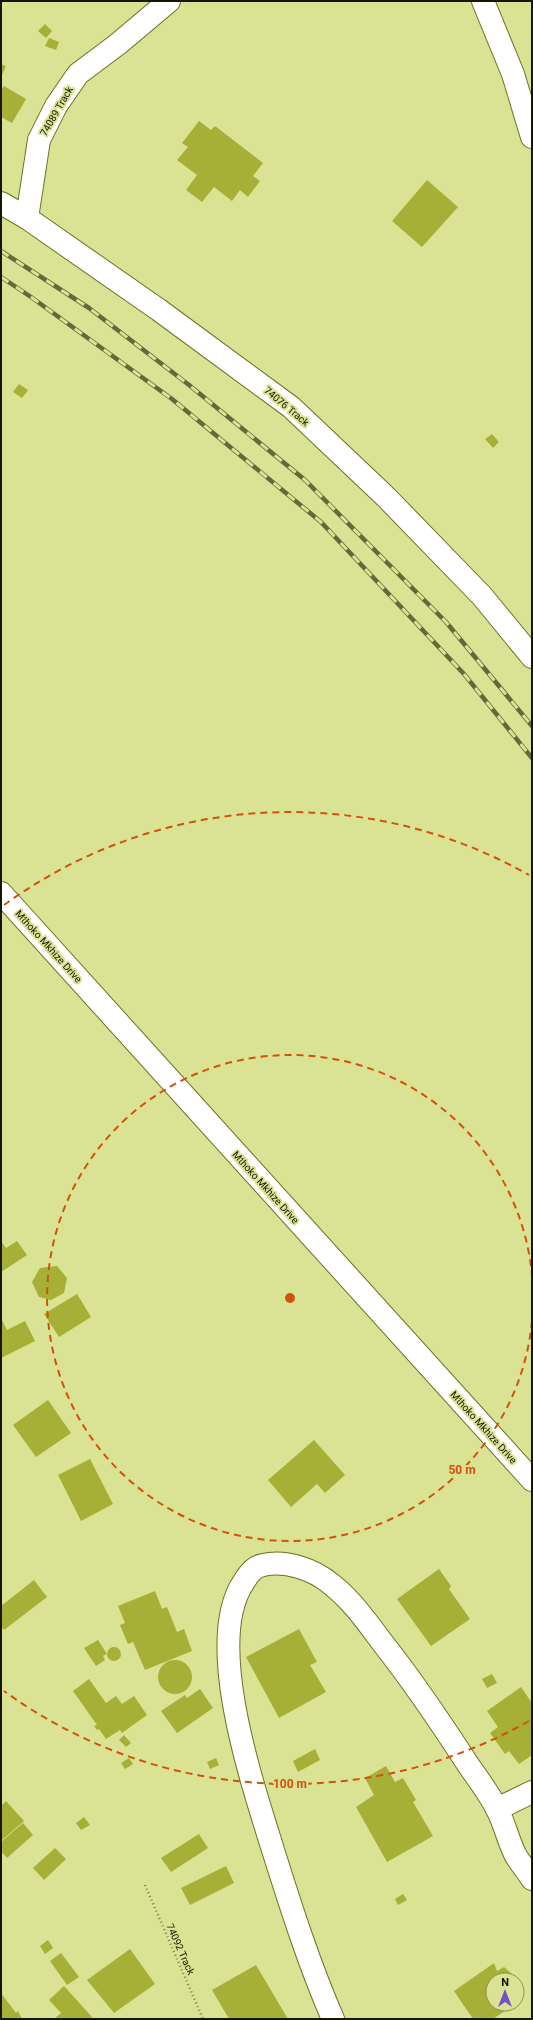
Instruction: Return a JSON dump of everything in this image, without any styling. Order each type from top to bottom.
[{"type":"street","name":"74089 Track","points":[[27,218],[39,140],[56,106],[78,74],[118,44],[169,1]]},
{"type":"street","points":[[483,1],[513,74],[532,137]]},
{"type":"street","name":"74076 Track","points":[[1,203],[27,218],[171,319],[291,407],[386,497],[482,596],[532,657]]},
{"type":"street","name":"Mthoko Mkhize Drive","points":[[1,893],[532,1480]]},
{"type":"street","points":[[332,2019],[317,1982],[286,1891],[245,1760],[239,1730],[229,1668],[229,1621],[237,1592],[249,1573],[258,1566],[269,1564],[292,1565],[312,1572],[332,1584],[346,1597],[423,1695],[497,1809],[516,1856],[532,1879]]},
{"type":"street","points":[[497,1809],[532,1792]]},
{"type":"path","name":"74092 Track","points":[[146,1885],[203,2019]]},
{"type":"building","points":[[45,24],[52,31],[46,38],[38,31]]},
{"type":"building","points":[[49,38],[59,42],[56,50],[45,46]]},
{"type":"building","points":[[1,64],[6,66],[1,77]]},
{"type":"building","points":[[4,86],[26,99],[12,123],[1,117],[1,90]]},
{"type":"building","points":[[199,121],[211,130],[215,126],[263,163],[253,176],[260,181],[248,197],[240,190],[232,201],[214,187],[202,202],[186,190],[197,175],[177,160],[188,147],[182,143]]},
{"type":"building","points":[[427,180],[458,207],[422,247],[392,221]]},
{"type":"building","points":[[19,384],[28,390],[22,398],[13,392]]},
{"type":"building","points":[[492,434],[499,442],[493,448],[485,439]]},
{"type":"building","points":[[1,1241],[6,1248],[17,1241],[27,1255],[1,1272]]},
{"type":"building","points":[[57,1266],[67,1278],[64,1293],[51,1300],[39,1297],[32,1282],[40,1268]]},
{"type":"building","points":[[77,1294],[91,1317],[59,1337],[44,1314]]},
{"type":"building","points":[[1,1318],[7,1330],[25,1321],[35,1341],[1,1358]]},
{"type":"building","points":[[48,1400],[71,1433],[36,1457],[13,1425]]},
{"type":"building","points":[[314,1440],[345,1475],[325,1493],[317,1484],[291,1507],[268,1480]]},
{"type":"building","points":[[90,1459],[113,1504],[81,1521],[58,1475]]},
{"type":"building","points":[[439,1569],[451,1586],[449,1589],[470,1619],[431,1646],[397,1599]]},
{"type":"building","points":[[34,1580],[47,1597],[4,1630],[1,1626],[1,1606]]},
{"type":"building","points":[[155,1591],[162,1609],[167,1607],[177,1632],[184,1629],[192,1651],[145,1670],[133,1642],[128,1644],[120,1625],[125,1623],[118,1606]]},
{"type":"building","points":[[299,1629],[317,1662],[310,1665],[326,1692],[279,1718],[246,1657]]},
{"type":"building","points":[[98,1640],[107,1654],[103,1656],[105,1660],[96,1666],[84,1648]]},
{"type":"building","points":[[111,1647],[117,1647],[121,1651],[121,1657],[117,1661],[111,1661],[107,1657],[107,1651]]},
{"type":"building","points":[[172,1660],[178,1660],[182,1661],[189,1667],[192,1677],[191,1684],[185,1691],[178,1694],[172,1694],[168,1693],[161,1687],[158,1680],[158,1674],[159,1670],[165,1663]]},
{"type":"building","points":[[492,1674],[497,1683],[487,1688],[482,1679]]},
{"type":"building","points":[[89,1679],[106,1703],[116,1696],[122,1704],[134,1696],[147,1715],[122,1733],[120,1730],[106,1739],[99,1729],[97,1730],[94,1726],[97,1725],[73,1691]]},
{"type":"building","points":[[521,1687],[532,1703],[532,1755],[519,1764],[509,1751],[505,1754],[490,1733],[498,1727],[487,1711]]},
{"type":"building","points":[[200,1689],[213,1708],[177,1733],[161,1711],[185,1695],[187,1698]]},
{"type":"building","points":[[124,1735],[131,1743],[126,1747],[119,1740]]},
{"type":"building","points":[[315,1749],[320,1760],[298,1772],[293,1761]]},
{"type":"building","points":[[129,1758],[133,1764],[125,1769],[121,1763]]},
{"type":"building","points":[[216,1758],[219,1765],[210,1769],[207,1762]]},
{"type":"building","points":[[386,1766],[395,1782],[403,1778],[416,1800],[413,1802],[433,1836],[387,1862],[356,1807],[374,1795],[365,1778]]},
{"type":"building","points":[[6,1801],[24,1821],[1,1841],[1,1806]]},
{"type":"building","points":[[84,1817],[90,1825],[81,1830],[76,1823]]},
{"type":"building","points":[[23,1823],[33,1835],[7,1858],[1,1851],[1,1842]]},
{"type":"building","points":[[199,1834],[208,1848],[171,1872],[161,1858]]},
{"type":"building","points":[[55,1848],[66,1859],[44,1880],[33,1868]]},
{"type":"building","points":[[226,1866],[234,1883],[190,1905],[181,1888]]},
{"type":"building","points":[[403,1894],[407,1900],[398,1905],[395,1899]]},
{"type":"building","points":[[48,1940],[53,1948],[45,1954],[40,1946]]},
{"type":"building","points":[[130,1949],[155,1984],[114,2013],[87,1980]]},
{"type":"building","points":[[61,1953],[79,1977],[67,1985],[50,1961]]},
{"type":"building","points":[[494,1963],[497,1971],[504,1967],[510,1972],[485,1972],[485,2012],[503,2012],[493,2019],[473,2019],[454,1991]]},
{"type":"building","points":[[256,1965],[288,2019],[229,2019],[212,1990]]},
{"type":"building","points":[[64,1986],[92,2017],[90,2019],[54,2019],[61,2013],[49,2000]]},
{"type":"building","points":[[1,1993],[16,2013],[18,2011],[22,2019],[1,2019]]},
{"type":"railway","points":[[1,251],[89,308],[189,385],[305,480],[446,622],[532,726]]},
{"type":"railway","points":[[1,277],[172,399],[321,522],[464,674],[532,758]]}]
